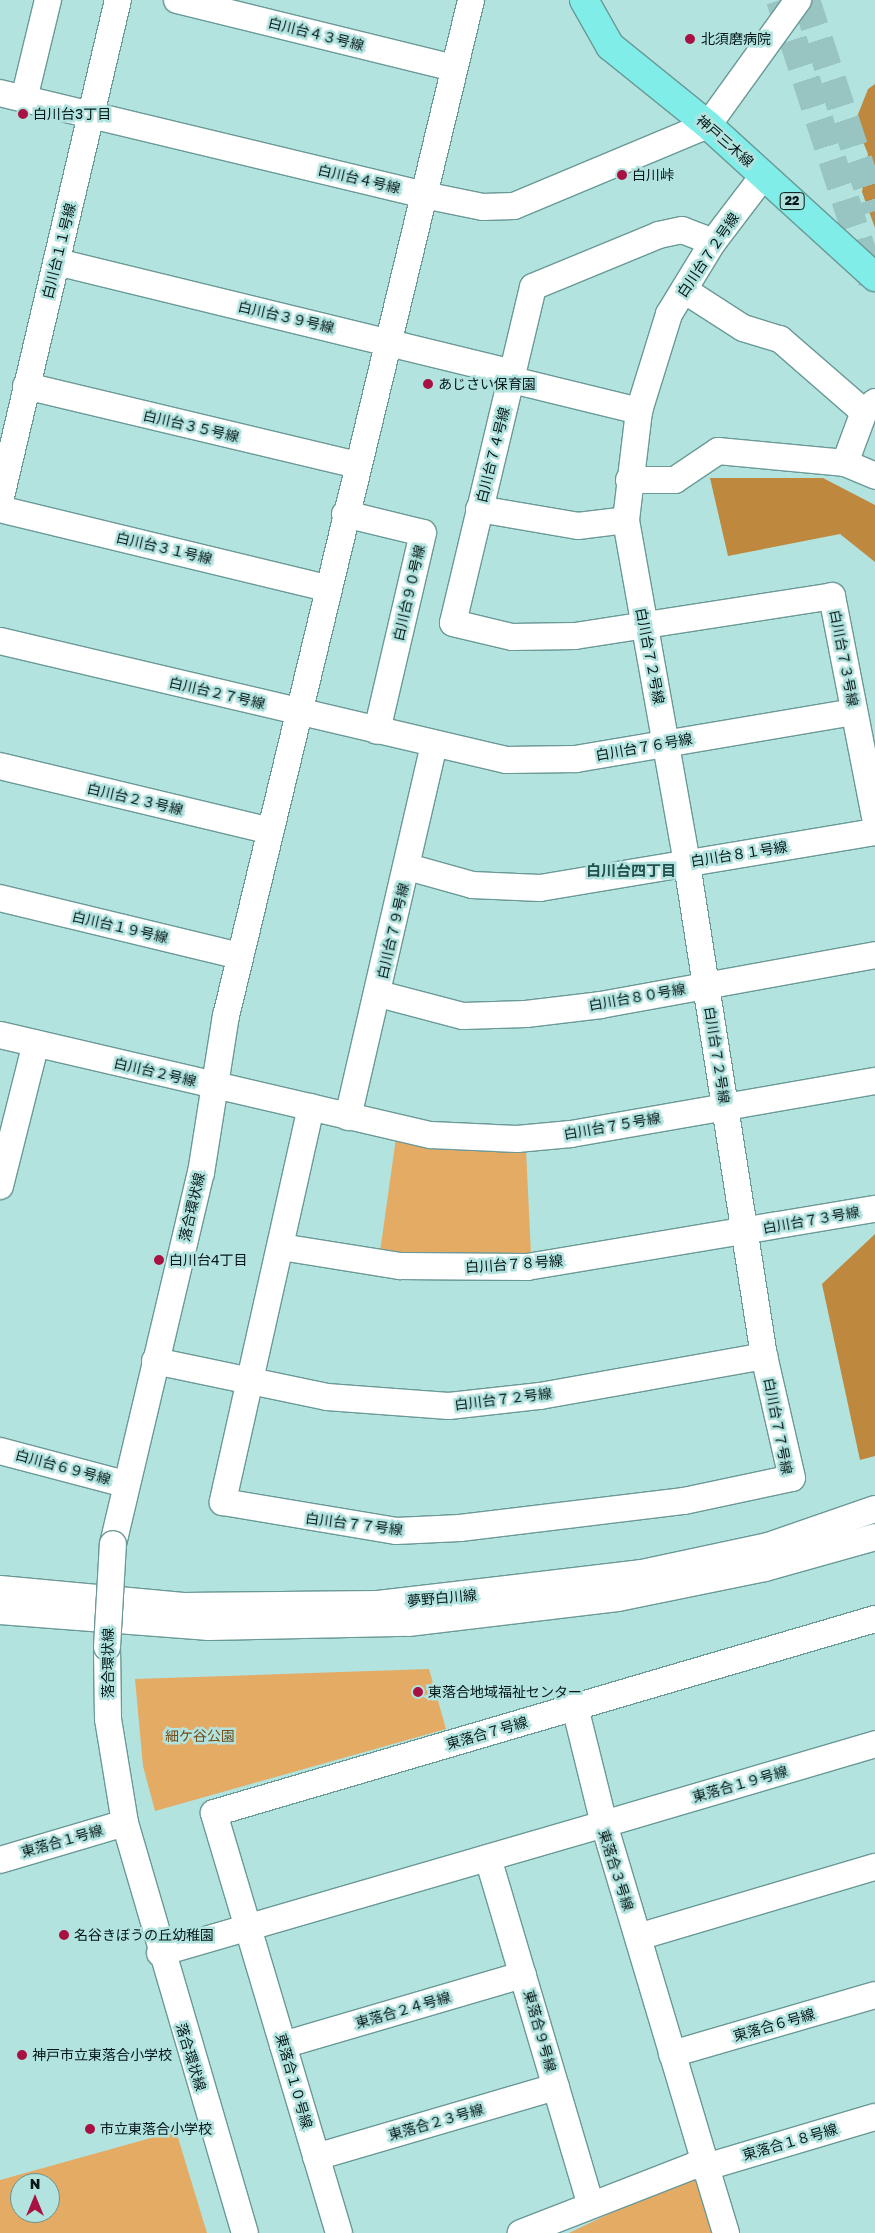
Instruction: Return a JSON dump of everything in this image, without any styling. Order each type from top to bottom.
[{"type":"main road","name":"神戸三木線","points":[[584,0],[610,46],[708,125],[875,277]]},
{"type":"street","points":[[12,96],[48,0]]},
{"type":"street","name":"白川台１１号線","points":[[0,501],[118,0]]},
{"type":"street","name":"白川台４３号線","points":[[177,0],[454,68]]},
{"type":"street","name":"落合環状線","points":[[245,2233],[160,1953],[125,1823],[108,1719],[106,1647],[113,1544],[125,1484],[201,1173],[215,1085],[240,956],[297,712],[471,0]]},
{"type":"street","points":[[708,125],[798,0]]},
{"type":"street","name":"白川台４号線","points":[[12,96],[483,207],[514,206],[708,125]]},
{"type":"street","name":"白川台７２号線","points":[[155,1361],[326,1397],[449,1406],[533,1397],[764,1356],[746,1230],[725,1106],[694,986],[676,865],[666,744],[626,520],[629,480],[639,411],[666,323],[713,242],[764,175]]},
{"type":"street","name":"白川台７４号線","points":[[644,624],[575,636],[512,637],[452,623],[512,380],[532,287],[658,235],[682,230],[713,242]]},
{"type":"street","name":"白川台３９号線","points":[[57,262],[387,341],[500,370],[512,380],[639,411]]},
{"type":"street","points":[[684,290],[743,328],[780,339],[869,407],[845,464]]},
{"type":"street","name":"白川台３５号線","points":[[26,386],[357,465]]},
{"type":"street","points":[[629,480],[675,480],[718,451],[845,464],[875,476]]},
{"type":"street","name":"白川台３１号線","points":[[0,509],[327,588]]},
{"type":"street","points":[[479,509],[578,526],[626,520]]},
{"type":"street","name":"白川台９０号線","points":[[345,514],[423,533],[377,731]]},
{"type":"street","name":"白川台７３号線","points":[[644,624],[832,596],[875,817]]},
{"type":"street","name":"白川台２７号線","points":[[0,641],[434,744]]},
{"type":"street","name":"白川台７６号線","points":[[434,744],[506,760],[576,759],[854,712]]},
{"type":"street","name":"白川台７９号線","points":[[348,1117],[388,997],[417,869],[434,744]]},
{"type":"street","name":"白川台２３号線","points":[[0,766],[270,831]]},
{"type":"street","name":"白川台８１号線","points":[[417,869],[472,885],[540,888],[606,881],[676,865],[875,832]]},
{"type":"street","name":"白川台１９号線","points":[[0,898],[240,956]]},
{"type":"street","name":"白川台８０号線","points":[[388,997],[463,1016],[526,1014],[875,954]]},
{"type":"street","name":"白川台２号線","points":[[0,1035],[348,1117]]},
{"type":"street","points":[[0,1186],[36,1043]]},
{"type":"street","name":"白川台７５号線","points":[[348,1117],[431,1135],[517,1139],[875,1081]]},
{"type":"street","name":"白川台７７号線","points":[[311,1107],[252,1381],[223,1502],[267,1511],[396,1530],[460,1528],[684,1501],[764,1486],[792,1478],[764,1356]]},
{"type":"street","name":"白川台７３号線","points":[[746,1230],[875,1209]]},
{"type":"street","name":"白川台７８号線","points":[[281,1247],[400,1266],[499,1268],[746,1230]]},
{"type":"street","name":"白川台６９号線","points":[[0,1451],[125,1484]]},
{"type":"street","name":"夢野白川線","points":[[0,1610],[378,1604],[548,1587],[768,1546],[875,1509]]},
{"type":"street","name":"夢野白川線","points":[[0,1589],[71,1608],[294,1627],[485,1616],[683,1586],[875,1537]]},
{"type":"street","points":[[0,1576],[71,1608]]},
{"type":"street","points":[[0,1622],[71,1608]]},
{"type":"street","name":"東落合７号線","points":[[249,1928],[214,1813],[875,1619]]},
{"type":"street","points":[[575,1707],[604,1824]]},
{"type":"street","name":"東落合１９号線","points":[[604,1824],[875,1744]]},
{"type":"street","name":"東落合１号線","points":[[0,1860],[125,1823]]},
{"type":"street","name":"東落合３号線","points":[[160,1953],[604,1824],[726,2233]]},
{"type":"street","name":"東落合９号線","points":[[488,1858],[591,2205]]},
{"type":"street","points":[[638,1937],[875,1867]]},
{"type":"street","name":"東落合１０号線","points":[[249,1928],[339,2233]]},
{"type":"street","name":"東落合２４号線","points":[[283,2045],[523,1975]]},
{"type":"street","name":"東落合６号線","points":[[672,2054],[875,1995]]},
{"type":"street","name":"東落合２３号線","points":[[316,2157],[556,2087]]},
{"type":"street","name":"東落合１８号線","points":[[706,2167],[875,2117]]},
{"type":"street","points":[[521,2233],[694,2166],[706,2167]]},
{"type":"green space","points":[[396,1138],[526,1150],[531,1254],[489,1259],[380,1252]]},
{"type":"green space","name":"細ケ谷公園","points":[[429,1669],[446,1729],[155,1811],[143,1766],[135,1679]]},
{"type":"green space","points":[[176,2131],[207,2233],[0,2233],[0,2180],[10,2177],[10,2223],[60,2223],[60,2173],[25,2173]]},
{"type":"green space","points":[[697,2177],[715,2233],[569,2233],[621,2208]]},
{"type":"shaded area","points":[[875,84],[875,228],[862,192],[868,154],[855,122],[868,89]]},
{"type":"shaded area","points":[[710,478],[823,478],[875,505],[875,562],[840,534],[728,556]]},
{"type":"shaded area","points":[[875,1234],[875,1456],[860,1460],[822,1284]]},
{"type":"tunnel","points":[[780,0],[872,281]]},
{"type":"tunnel","points":[[806,0],[875,211]]},
{"type":"place","name":"北須磨病院","points":[[690,39]]},
{"type":"place","name":"白川台3丁目","points":[[23,114]]},
{"type":"place","name":"白川峠","points":[[622,175]]},
{"type":"place","name":"あじさい保育園","points":[[428,384]]},
{"type":"place","name":"白川台4丁目","points":[[159,1260]]},
{"type":"place","name":"東落合地域福祉センター","points":[[418,1692]]},
{"type":"place","name":"名谷きぼうの丘幼稚園","points":[[64,1935]]},
{"type":"place","name":"神戸市立東落合小学校","points":[[22,2055]]},
{"type":"place","name":"市立東落合小学校","points":[[90,2129]]},
{"type":"district","name":"白川台四丁目","points":[[631,871]]}]
